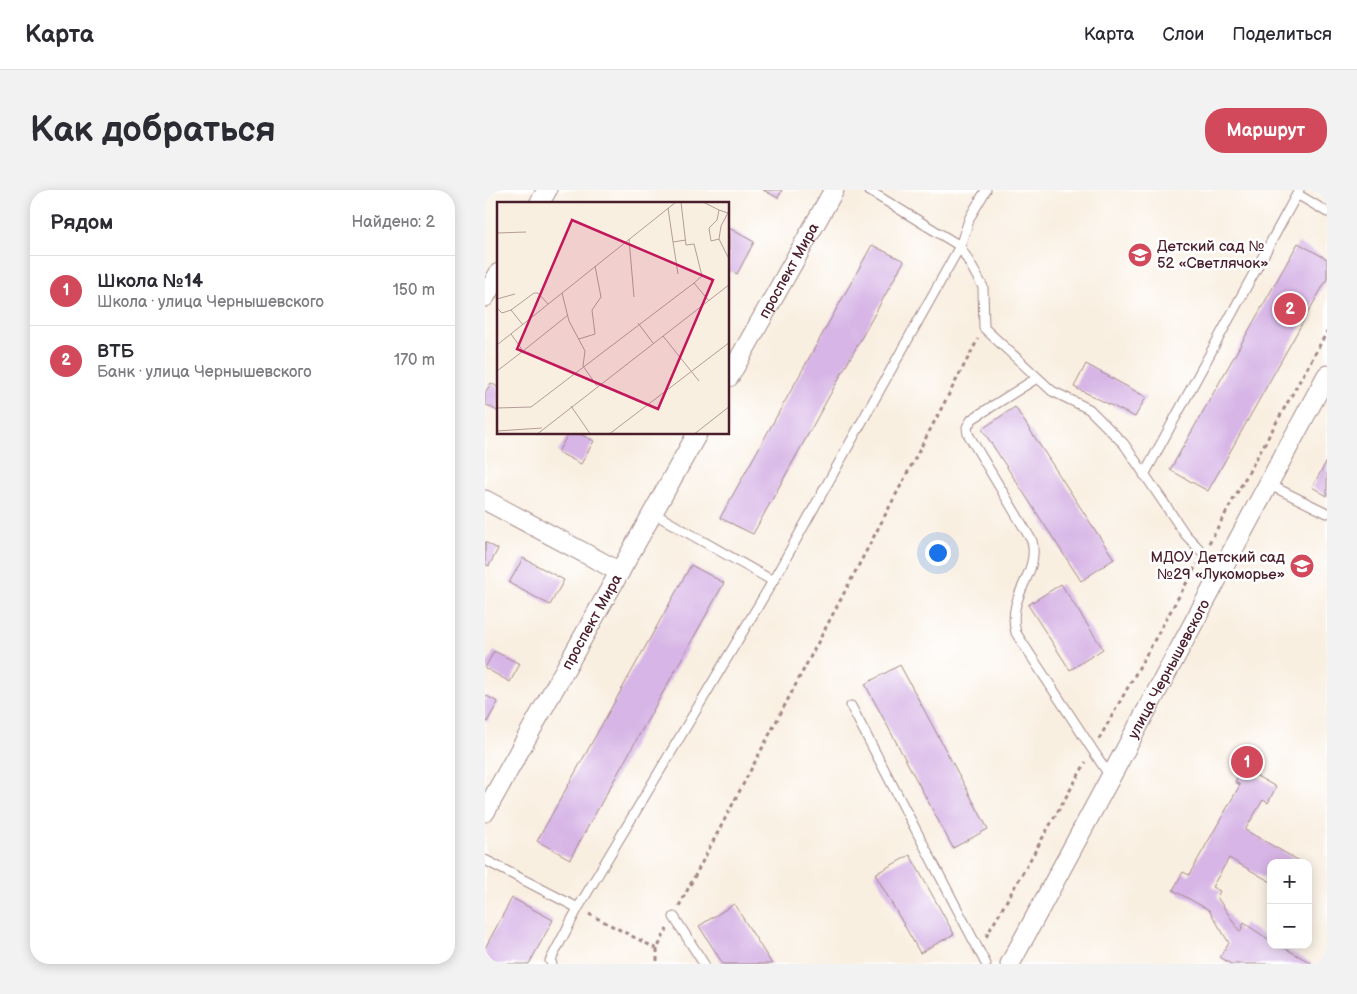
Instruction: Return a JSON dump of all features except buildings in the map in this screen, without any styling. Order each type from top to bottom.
[{"type":"street","points":[[540,202],[547,190]]},
{"type":"street","name":"проспект Мира","points":[[730,375],[833,190]]},
{"type":"street","points":[[485,297],[497,276]]},
{"type":"street","name":"улица Чернышевского","points":[[1010,964],[1327,374]]},
{"type":"street","name":"проспект Мира","points":[[485,812],[696,435]]},
{"type":"street","points":[[485,500],[620,572]]},
{"type":"lane","points":[[868,190],[961,246],[983,286],[984,328],[1052,391],[1089,409],[1124,444],[1185,534],[1221,572]]},
{"type":"lane","points":[[552,964],[550,961],[578,908],[773,581],[961,246],[970,217],[986,190]]},
{"type":"lane","points":[[1144,475],[1298,192],[1327,212]]},
{"type":"lane","points":[[1037,378],[971,419],[967,427],[968,434],[1032,541],[1035,552],[1033,562],[1015,605],[1013,619],[1016,633],[1111,778]]},
{"type":"lane","points":[[1268,484],[1327,513]]},
{"type":"lane","points":[[653,513],[773,581]]},
{"type":"lane","points":[[851,706],[986,964]]},
{"type":"lane","points":[[485,860],[578,908]]},
{"type":"lane","points":[[674,917],[704,964]]},
{"type":"path","points":[[657,964],[657,949],[984,328]]},
{"type":"path","points":[[979,949],[1327,332]]},
{"type":"path","points":[[578,908],[657,949]]},
{"type":"place","name":"Детский сад № 52 «Светлячок»","points":[[1140,255]]},
{"type":"place","name":"ВТБ","points":[[1290,309]]},
{"type":"place","name":"МДОУ Детский сад №29 «Лукоморье»","points":[[1302,566]]},
{"type":"place","name":"Школа №14","points":[[1247,762]]}]
